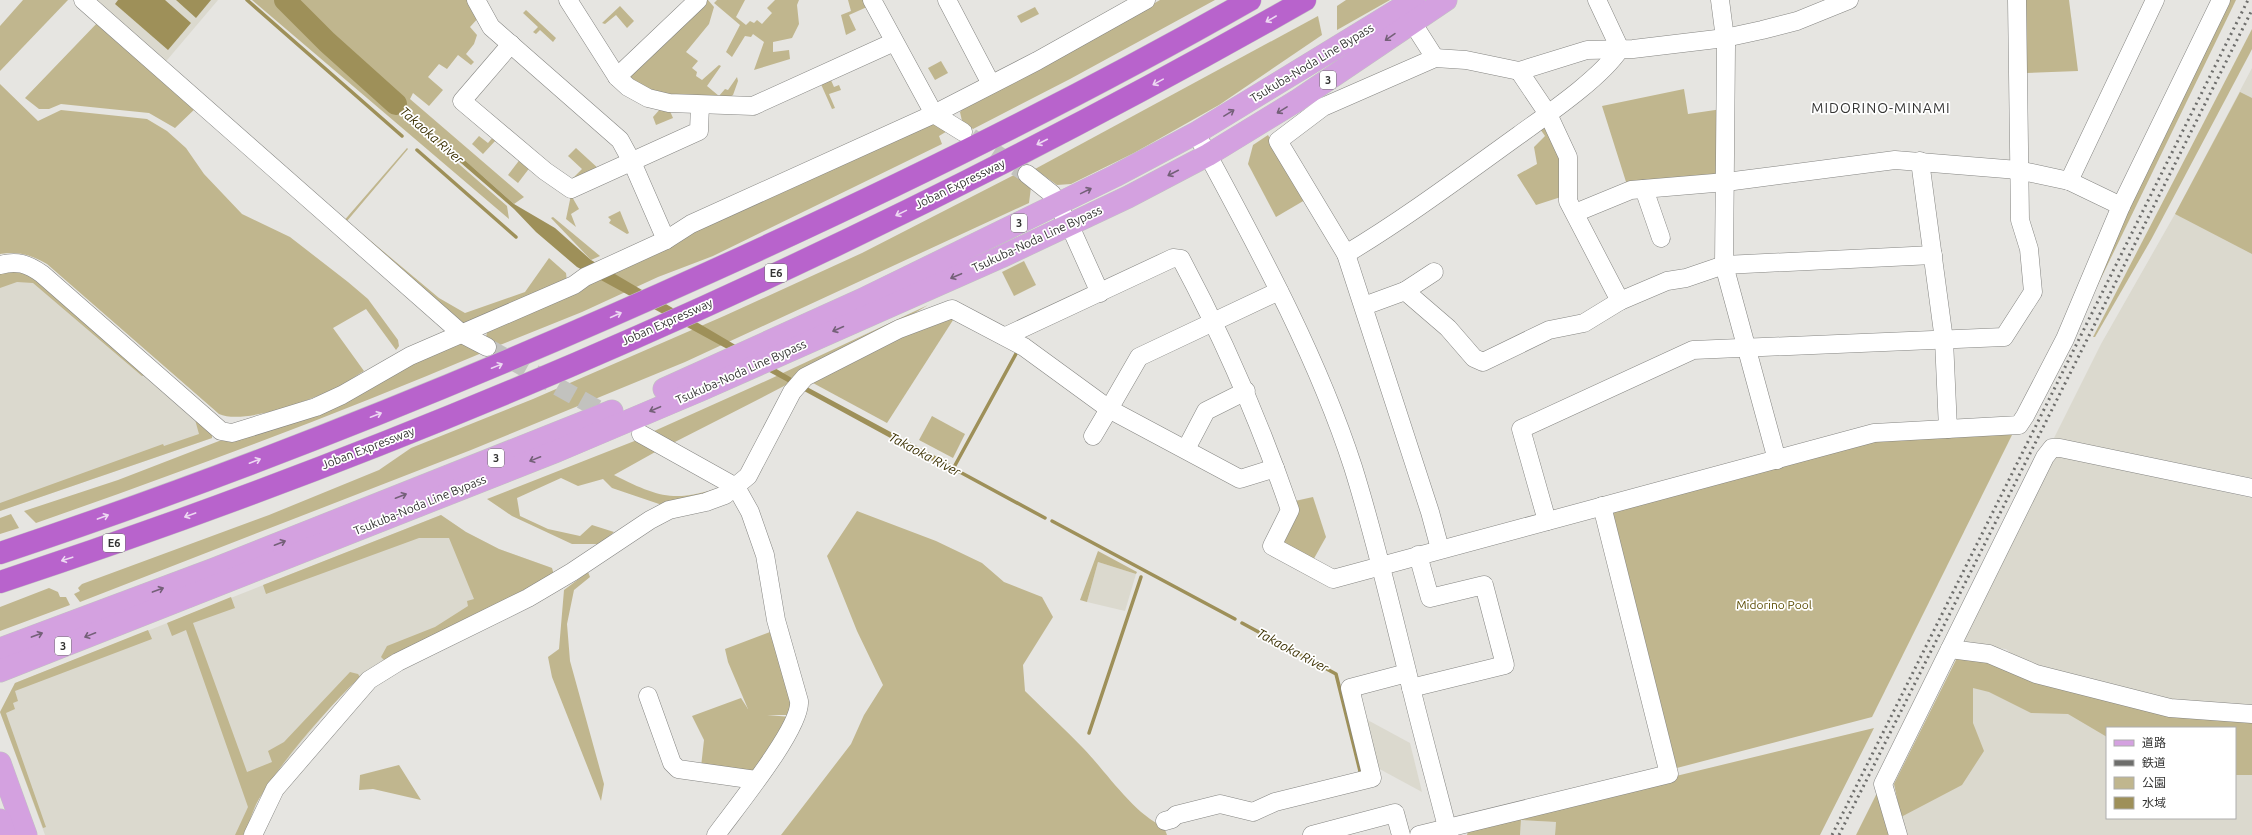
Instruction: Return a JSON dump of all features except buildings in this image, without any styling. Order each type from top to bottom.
[{"type":"highway","name":"E6","points":[[0,553],[204,480],[384,412],[606,319],[790,236],[938,165],[1106,79],[1250,0]]},
{"type":"highway","name":"Joban Expressway","points":[[0,582],[100,548],[391,439],[621,343],[800,262],[946,191],[1110,108],[1305,0]]},
{"type":"main road","name":"Tsukuba-Noda Line Bypass","points":[[0,649],[228,564],[588,421],[691,377],[849,305],[1057,205],[1196,133],[1414,0]]},
{"type":"main road","name":"Tsukuba-Noda Line Bypass","points":[[0,671],[557,451],[701,390],[1068,225],[1208,155],[1298,100],[1446,0]]},
{"type":"main road","points":[[0,763],[26,835]]},
{"type":"main road","points":[[0,820],[5,835]]},
{"type":"street","points":[[83,0],[462,334],[488,347]]},
{"type":"street","points":[[476,0],[491,27],[620,140],[632,162],[666,240]]},
{"type":"street","points":[[568,0],[617,77],[628,88],[648,98],[669,103],[753,106],[894,42]]},
{"type":"street","points":[[617,77],[698,0]]},
{"type":"street","points":[[872,0],[934,114],[963,132]]},
{"type":"street","points":[[0,265],[16,262],[29,265],[42,274],[221,431],[232,433],[316,407],[342,395],[410,356],[574,285],[585,277],[666,240],[691,224],[934,114],[1146,0]]},
{"type":"street","points":[[1597,0],[1620,49]]},
{"type":"street","points":[[1720,0],[1725,38],[1726,182],[1724,265],[1777,460]]},
{"type":"street","points":[[1440,549],[1364,306],[1346,254],[1278,141],[1324,108],[1435,58],[1466,60],[1519,71],[1587,50],[1620,49],[1725,38],[1797,21],[1849,0]]},
{"type":"street","points":[[1547,521],[1522,429],[1693,350],[2004,337],[2033,292],[2029,249],[2020,220],[2018,170],[2017,0]]},
{"type":"street","points":[[2068,181],[2155,0]]},
{"type":"street","points":[[950,1],[991,84]]},
{"type":"street","points":[[1006,336],[1173,258],[1181,259],[1214,322],[1246,392],[1290,510],[1272,546],[1333,579],[1380,565],[1874,433],[2009,426],[2019,424],[2064,339],[2121,206],[2215,2]]},
{"type":"street","points":[[1412,22],[1435,58]]},
{"type":"street","points":[[511,44],[462,101],[545,171],[571,189],[699,131],[700,105]]},
{"type":"street","points":[[1346,254],[1398,223],[1548,114],[1612,61],[1620,49]]},
{"type":"street","points":[[1519,71],[1548,114],[1568,157],[1568,201],[1620,301]]},
{"type":"street","points":[[1196,133],[1279,291],[1330,403],[1352,466],[1380,565],[1448,831]]},
{"type":"street","points":[[1575,213],[1631,190],[1726,182],[1895,160],[2018,170],[2068,181],[2121,206]]},
{"type":"street","points":[[1920,161],[1944,340],[1948,429]]},
{"type":"street","points":[[1027,174],[1052,194],[1100,293]]},
{"type":"street","points":[[1644,189],[1661,238]]},
{"type":"street","points":[[1405,291],[1448,328],[1474,358],[1483,362],[1549,330],[1584,324],[1620,301],[1667,281],[1686,278],[1724,265],[1933,255]]},
{"type":"street","points":[[1364,306],[1405,291],[1434,272]]},
{"type":"street","points":[[1093,436],[1139,357],[1279,291]]},
{"type":"street","points":[[253,835],[275,789],[369,680],[398,662],[528,598],[572,572],[650,520],[669,510],[719,497],[736,487],[748,476],[792,392],[805,377],[899,329],[952,308],[1006,336],[1109,409],[1240,479],[1275,468]]},
{"type":"street","points":[[1186,449],[1206,411],[1246,392]]},
{"type":"street","points":[[641,434],[736,487],[750,512],[765,555],[776,620],[797,690],[800,706],[799,712],[786,739],[716,835]]},
{"type":"street","points":[[1898,835],[1882,784],[2045,457],[2052,448],[2060,448],[2252,488]]},
{"type":"street","points":[[1420,835],[1448,831],[1669,774],[1602,506]]},
{"type":"street","points":[[1166,821],[1172,819],[1176,815],[1220,804],[1253,812],[1275,802],[1372,778],[1350,688],[1409,681],[1505,665],[1484,585],[1430,598],[1418,555]]},
{"type":"street","points":[[1950,649],[1989,654],[2036,674],[2170,708],[2252,714]]},
{"type":"street","points":[[648,696],[672,764],[678,769],[756,780]]},
{"type":"street","points":[[1312,835],[1395,813],[1401,835]]},
{"type":"shaded area","points":[[88,0],[218,0],[162,66]]},
{"type":"shaded area","points":[[2252,68],[2252,478],[2054,438],[2101,344],[2175,214]]},
{"type":"shaded area","points":[[25,270],[212,431],[212,438],[0,511],[0,271]]},
{"type":"shaded area","points":[[2060,456],[2252,498],[2252,710],[2180,703],[2036,667],[2014,656],[2006,649],[1968,645],[1965,639],[2054,458]]},
{"type":"shaded area","points":[[441,515],[466,532],[499,549],[552,568],[364,673],[338,698],[296,749],[258,800],[249,826],[243,835],[45,835],[0,712],[15,683]]},
{"type":"shaded area","points":[[1098,562],[1136,574],[1125,611],[1087,602]]},
{"type":"shaded area","points":[[1957,658],[2252,722],[2252,835],[1907,835],[1894,784]]},
{"type":"shaded area","points":[[1362,717],[1410,743],[1422,792],[1374,766]]},
{"type":"shaded area","points":[[1521,820],[1556,822],[1555,835],[1520,835]]},
{"type":"green space","points":[[23,0],[68,0],[0,71],[0,26]]},
{"type":"green space","points":[[252,0],[280,0],[291,9],[297,19],[305,24],[320,43],[507,206],[509,219]]},
{"type":"green space","points":[[288,0],[470,0],[480,16],[470,27],[477,35],[474,44],[466,54],[474,62],[471,65],[458,55],[447,69],[439,64],[428,77],[443,90],[429,106],[413,93],[410,99],[524,197],[514,204],[345,54]]},
{"type":"green space","points":[[705,0],[708,0],[714,7],[709,24],[686,52],[698,61],[692,68],[697,72],[696,76],[702,80],[719,65],[721,66],[707,86],[719,96],[725,89],[728,90],[737,77],[738,81],[733,95],[726,99],[670,97],[634,85],[627,72]]},
{"type":"green space","points":[[717,0],[745,0],[736,17],[746,25],[750,21],[754,23],[757,20],[762,24],[772,13],[767,8],[775,0],[799,0],[797,5],[799,24],[792,38],[773,42],[773,52],[789,50],[790,59],[754,70],[764,42],[753,34],[751,37],[745,36],[732,57],[726,52],[740,25],[714,3]]},
{"type":"green space","points":[[848,0],[867,0],[867,7],[849,15],[856,30],[846,35],[841,15],[851,11]]},
{"type":"green space","points":[[1160,0],[1215,0],[1070,79],[973,129],[962,121],[960,112],[966,105],[1074,49]]},
{"type":"green space","points":[[1346,0],[1390,0],[1337,30],[1337,6]]},
{"type":"green space","points":[[2022,0],[2069,0],[2078,71],[2026,73]]},
{"type":"green space","points":[[2228,0],[2236,0],[2089,303],[2103,259]]},
{"type":"green space","points":[[620,6],[634,21],[627,28],[616,15],[605,24],[602,23]]},
{"type":"green space","points":[[1035,7],[1039,14],[1021,23],[1017,16]]},
{"type":"green space","points":[[526,10],[556,38],[553,42],[540,30],[536,34],[533,32],[538,27],[523,13]]},
{"type":"green space","points":[[1318,16],[1322,35],[1219,105],[1134,153],[1071,184],[1057,185],[1035,169]]},
{"type":"green space","points":[[100,20],[198,106],[175,128],[149,113],[61,104],[49,109],[39,109],[25,98]]},
{"type":"green space","points":[[2252,29],[2252,49],[2250,53],[2152,238],[2095,337],[2093,337]]},
{"type":"green space","points":[[941,61],[948,73],[935,80],[928,68]]},
{"type":"green space","points":[[830,78],[834,87],[839,85],[841,90],[829,94],[835,108],[832,109],[820,82]]},
{"type":"green space","points":[[0,84],[38,121],[61,110],[147,119],[167,131],[186,148],[204,174],[242,214],[290,237],[368,299],[398,340],[399,346],[396,350],[366,309],[333,328],[364,371],[332,390],[276,410],[259,414],[230,417],[219,414],[47,264],[25,254],[0,254]]},
{"type":"green space","points":[[1684,89],[1688,114],[1722,109],[1719,177],[1627,185],[1602,106]]},
{"type":"green space","points":[[2240,92],[2252,98],[2252,254],[2175,214]]},
{"type":"green space","points":[[661,108],[669,109],[673,118],[656,125],[653,117]]},
{"type":"green space","points":[[929,122],[949,130],[939,136],[942,144],[713,256],[658,277],[582,312],[495,347],[485,342],[487,332],[686,234]]},
{"type":"green space","points":[[1543,123],[1562,154],[1564,196],[1536,205],[1517,175],[1537,164],[1534,147],[1545,136],[1538,126]]},
{"type":"green space","points":[[1268,135],[1305,200],[1276,217],[1248,164],[1253,145]]},
{"type":"green space","points":[[479,136],[488,143],[493,137],[496,140],[483,154],[472,144]]},
{"type":"green space","points":[[407,148],[408,149],[347,221],[439,298],[465,313],[525,292],[549,258],[566,273],[567,281],[462,327],[342,223]]},
{"type":"green space","points":[[576,148],[600,170],[571,180],[582,169],[568,156]]},
{"type":"green space","points":[[521,158],[531,166],[518,183],[508,175]]},
{"type":"green space","points":[[1014,175],[1031,187],[1029,203],[685,362],[471,450],[80,602],[74,594],[80,591],[78,588],[82,584],[269,515],[379,470],[411,448],[533,399],[724,316],[862,253]]},
{"type":"green space","points":[[571,195],[579,209],[571,214],[576,227],[566,219]]},
{"type":"green space","points":[[620,211],[629,233],[627,234],[609,223],[611,220],[608,217]]},
{"type":"green space","points":[[553,217],[600,256],[591,260],[551,218]]},
{"type":"green space","points":[[1024,261],[1036,285],[1014,296],[1002,272]]},
{"type":"green space","points":[[25,270],[148,374],[142,376],[33,283],[17,282],[0,288],[0,271]]},
{"type":"green space","points":[[928,305],[833,360],[671,444],[652,432],[768,380]]},
{"type":"green space","points":[[955,317],[887,423],[813,383],[898,339]]},
{"type":"green space","points":[[461,342],[484,352],[373,398],[261,441],[36,523],[24,511],[118,480],[219,441],[279,426]]},
{"type":"green space","points":[[194,416],[212,430],[212,438],[0,511],[0,503],[163,444],[164,446],[199,434]]},
{"type":"green space","points":[[932,416],[965,434],[953,458],[919,440]]},
{"type":"green space","name":"Midorino Pool","points":[[2013,433],[1872,717],[1673,769],[1612,510],[1879,438]]},
{"type":"green space","points":[[637,440],[657,451],[614,475],[655,493],[666,495],[691,495],[721,487],[704,496],[662,505],[612,488],[603,479],[578,486],[561,478],[517,498],[520,516],[548,529],[580,536],[592,525],[614,532],[600,544],[572,544],[512,516],[487,499]]},
{"type":"green space","points":[[1313,497],[1326,537],[1312,562],[1286,547],[1282,537],[1295,501]]},
{"type":"green space","points":[[857,511],[936,541],[982,563],[1004,582],[1042,597],[1053,617],[1023,665],[1025,691],[1084,749],[1121,792],[1142,813],[1164,827],[1167,835],[781,835],[851,744],[864,715],[883,685],[857,631],[827,556]]},
{"type":"green space","points":[[11,514],[19,528],[0,534],[0,518]]},
{"type":"green space","points":[[441,515],[466,532],[499,549],[552,568],[554,575],[385,661],[381,657],[387,646],[435,627],[468,606],[467,601],[474,599],[449,538],[419,538],[266,594],[263,585]]},
{"type":"green space","points":[[1098,551],[1137,572],[1136,574],[1098,562],[1087,602],[1080,600]]},
{"type":"green space","points":[[588,572],[590,577],[574,590],[567,624],[570,661],[604,784],[601,801],[552,677],[548,657],[559,649],[564,590]]},
{"type":"green space","points":[[49,588],[58,592],[60,597],[66,597],[70,605],[0,631],[0,607]]},
{"type":"green space","points":[[231,597],[235,608],[193,623],[247,772],[272,762],[268,751],[284,742],[350,672],[358,674],[360,677],[320,719],[269,783],[257,803],[243,835],[235,835],[248,807],[186,630],[172,636],[167,623]]},
{"type":"green space","points":[[148,630],[152,639],[15,691],[18,701],[13,703],[15,709],[6,713],[46,827],[43,828],[0,712],[15,683]]},
{"type":"green space","points":[[770,632],[794,700],[791,715],[767,715],[791,717],[752,776],[701,767],[704,740],[692,716],[741,698],[748,709],[728,662],[725,649]]},
{"type":"green space","points":[[1971,656],[2252,722],[2252,775],[2236,775],[2236,727],[2106,727],[2106,736],[2068,714],[2031,713],[1989,692],[1973,688],[1973,723],[1984,751],[1962,785],[1901,817],[1894,784],[1957,658]]},
{"type":"green space","points":[[1874,728],[1820,835],[1555,835],[1556,822],[1521,820],[1520,835],[1467,835],[1468,831],[1676,780],[1676,776]]},
{"type":"green space","points":[[399,765],[421,800],[373,789],[359,790],[360,775]]},
{"type":"green space","points":[[1877,792],[1889,835],[1856,835],[1876,795]]},
{"type":"water","points":[[118,0],[165,0],[191,23],[168,50],[115,4]]},
{"type":"water","points":[[176,0],[211,0],[196,18]]},
{"type":"water","points":[[377,82],[514,204],[555,228],[591,260],[807,387],[952,465],[949,470],[577,267],[536,232],[514,209],[371,85]]},
{"type":"waterway","points":[[247,0],[402,136]]},
{"type":"waterway","name":"Takaoka River","points":[[285,0],[327,42],[396,104]]},
{"type":"waterway","points":[[417,150],[516,237]]},
{"type":"waterway","points":[[953,469],[1018,350]]},
{"type":"waterway","name":"Takaoka River","points":[[947,465],[1045,518]]},
{"type":"waterway","name":"Takaoka River","points":[[1052,521],[1235,619]]},
{"type":"waterway","points":[[1089,733],[1141,577]]},
{"type":"waterway","name":"Takaoka River","points":[[1242,623],[1336,674],[1361,775]]},
{"type":"tunnel","points":[[971,137],[1027,174]]},
{"type":"tunnel","points":[[487,347],[614,418]]},
{"type":"railway","points":[[1832,835],[2248,0]]},
{"type":"railway","points":[[1839,835],[2252,10]]},
{"type":"district","name":"MIDORINO-MINAMI","points":[[1881,108]]}]
